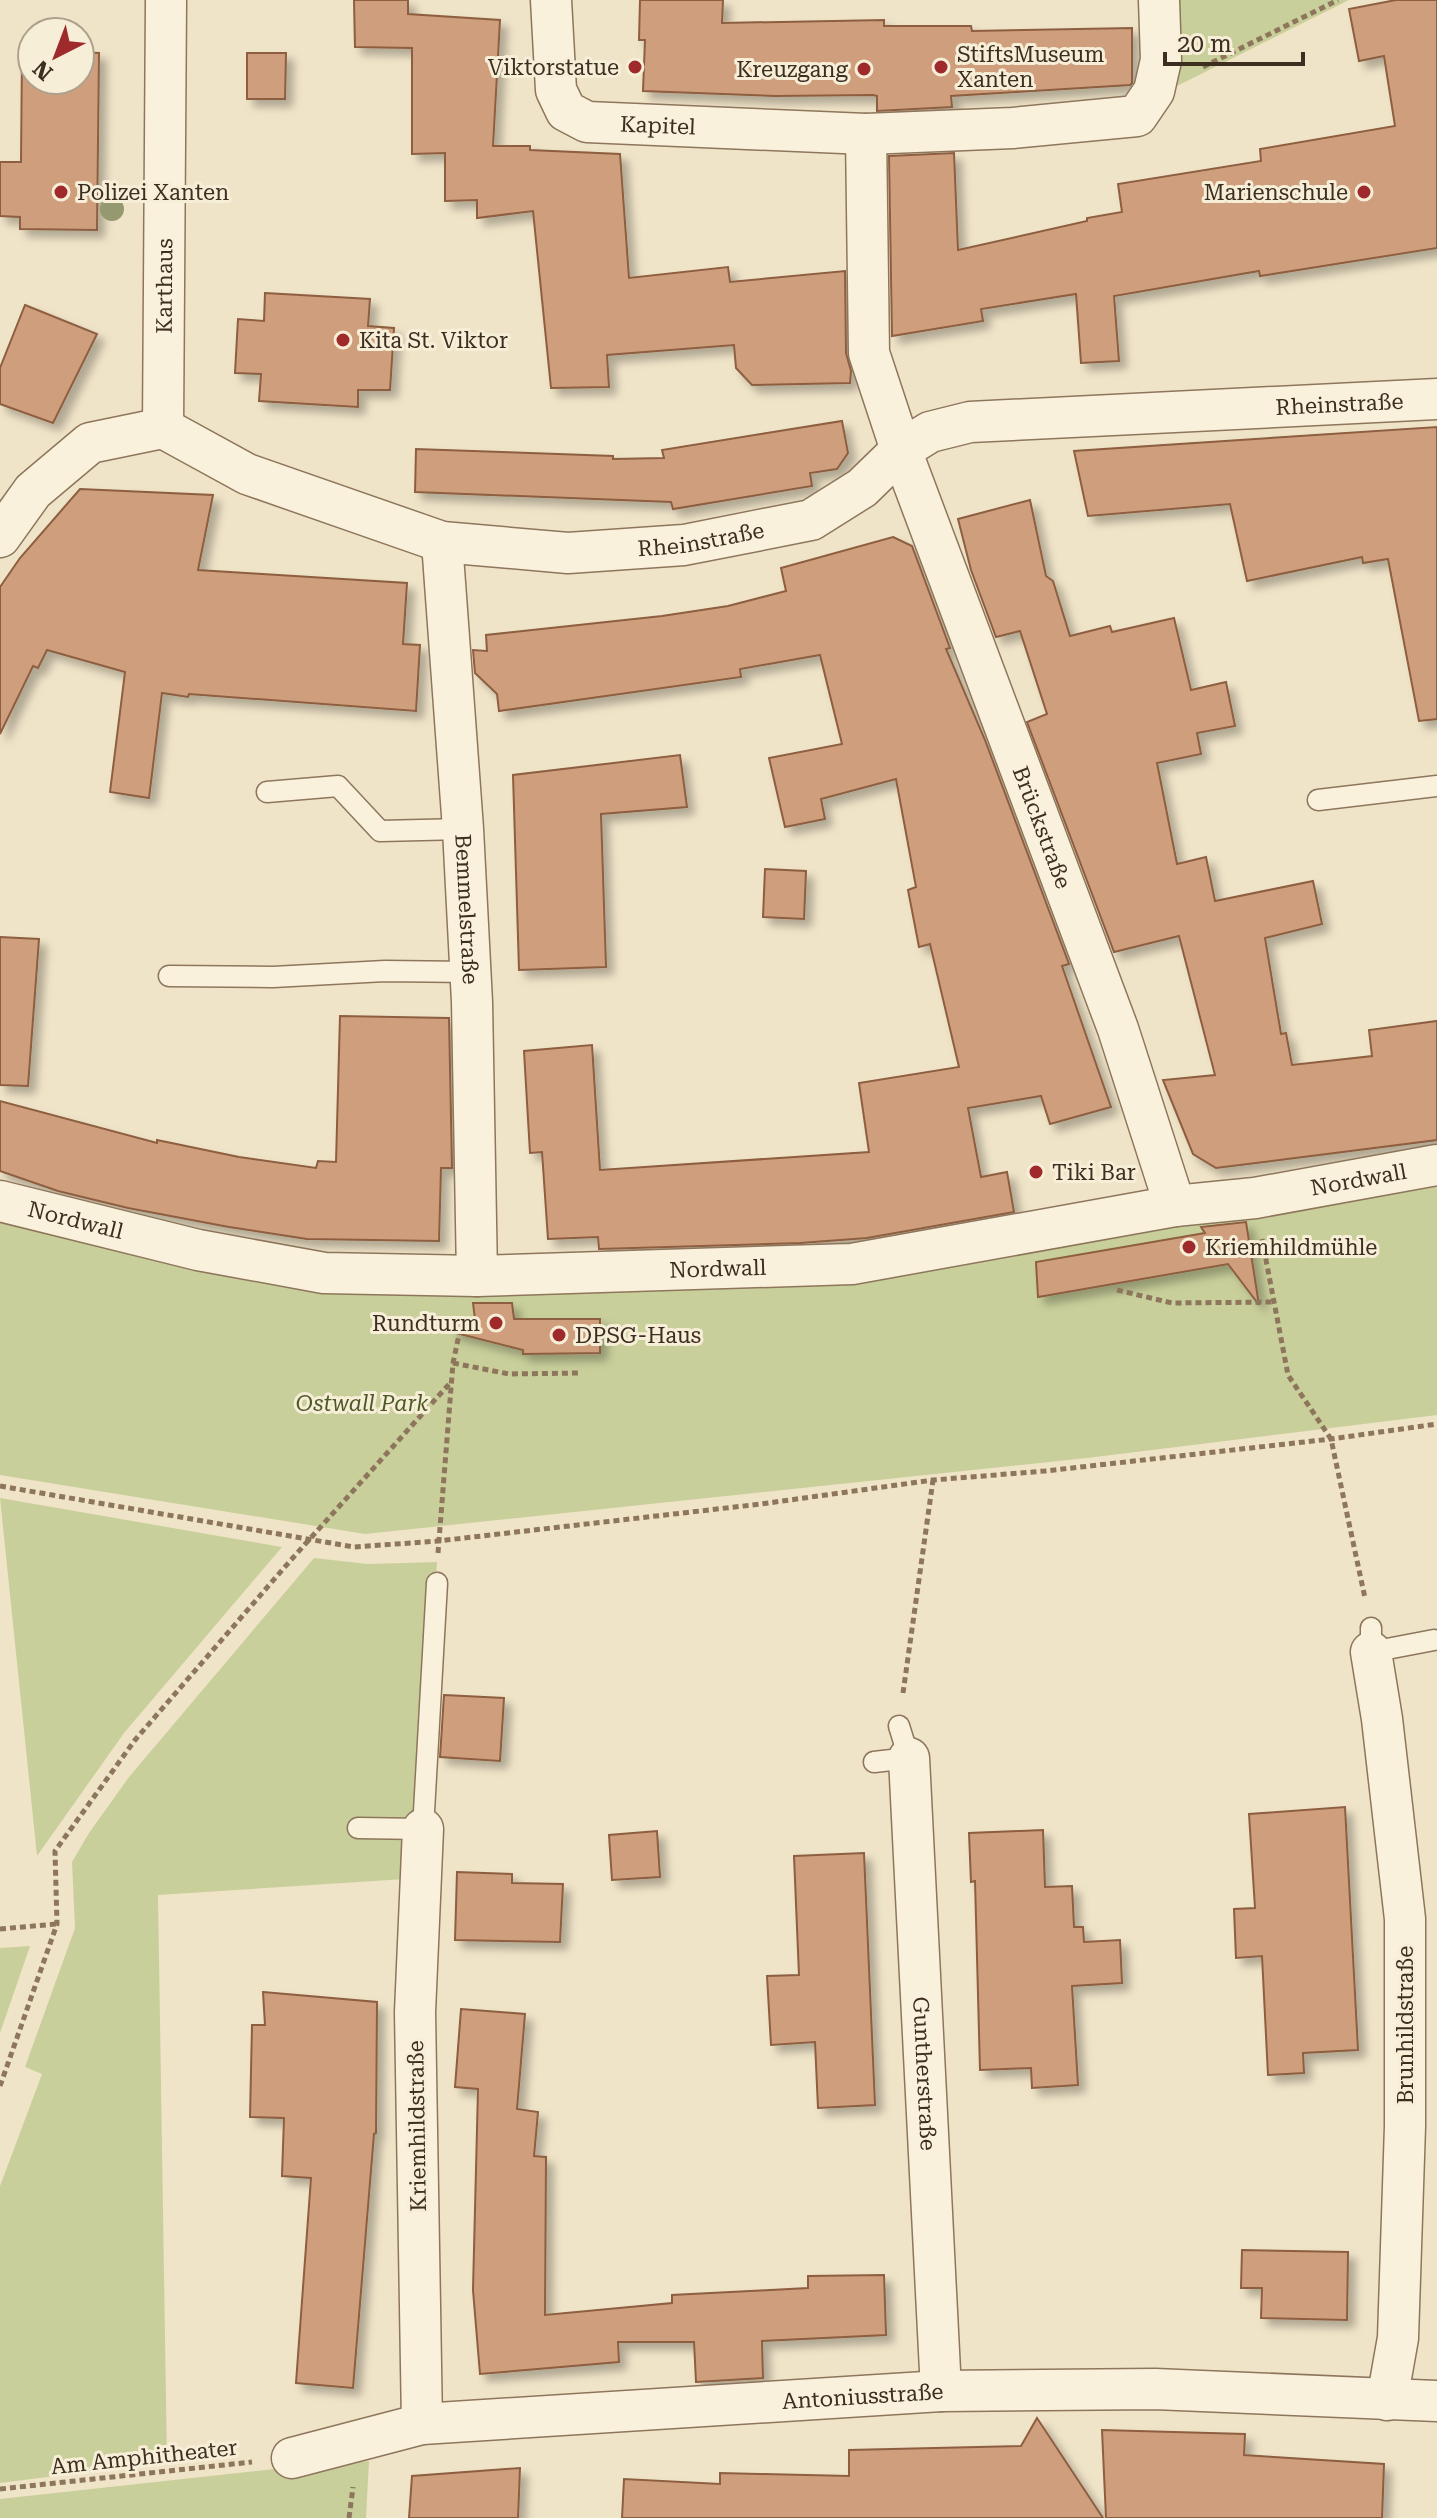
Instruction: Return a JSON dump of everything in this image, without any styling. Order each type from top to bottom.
[{"type":"street","name":"Karthaus","points":[[163,428],[166,0]]},
{"type":"street","name":"Kapitel","points":[[551,0],[556,90],[566,111],[587,122],[866,134],[1013,128],[1137,116],[1154,91]]},
{"type":"street","points":[[1154,91],[1161,60],[1159,0]]},
{"type":"street","points":[[866,134],[869,353],[901,450]]},
{"type":"street","name":"Rheinstraße","points":[[163,428],[247,474],[442,542],[568,553],[684,545],[811,520],[862,488],[901,450],[930,432],[970,422],[1437,399]]},
{"type":"street","points":[[0,537],[33,491],[90,443],[163,428]]},
{"type":"street","name":"Brückstraße","points":[[901,450],[1118,1029],[1175,1206]]},
{"type":"street","name":"Bemmelstraße","points":[[442,542],[470,972],[477,1276]]},
{"type":"street","name":"Nordwall","points":[[0,1201],[198,1250],[324,1273],[477,1276],[852,1264],[1175,1206],[1255,1198],[1437,1165]]},
{"type":"street","name":"Brunhildstraße","points":[[1371,1640],[1405,1919],[1405,2126],[1398,2338],[1387,2400]]},
{"type":"street","name":"Guntherstraße","points":[[894,1748],[941,2391]]},
{"type":"street","name":"Kriemhildstraße","points":[[422,2424],[415,2012],[423,1829]]},
{"type":"street","name":"Antoniusstraße","points":[[292,2458],[422,2424],[941,2391],[1155,2389],[1437,2401]]},
{"type":"lane","points":[[267,792],[338,786],[380,831],[463,829]]},
{"type":"lane","points":[[1318,800],[1437,786]]},
{"type":"lane","points":[[169,976],[470,972]]},
{"type":"lane","points":[[358,1828],[423,1829],[437,1583]]},
{"type":"lane","points":[[1371,1640],[1434,1640]]},
{"type":"path","points":[[1154,91],[1338,0]]},
{"type":"path","points":[[1260,1226],[1288,1375],[1331,1439],[1371,1640]]},
{"type":"path","points":[[1117,1290],[1172,1303],[1274,1302]]},
{"type":"path","points":[[438,1541],[453,1363],[464,1315]]},
{"type":"path","points":[[453,1363],[509,1374],[580,1373]]},
{"type":"path","points":[[0,2086],[57,1924],[55,1851],[135,1740],[451,1382]]},
{"type":"path","points":[[0,1486],[354,1547],[438,1541],[761,1504],[933,1480],[1331,1439],[1437,1424]]},
{"type":"path","points":[[894,1748],[933,1480]]},
{"type":"path","points":[[0,1929],[57,1924]]},
{"type":"path","name":"Am Amphitheater","points":[[0,2489],[292,2458]]},
{"type":"green space","points":[[1166,0],[1349,0],[1169,90]]},
{"type":"green space","name":"Ostwall Park","points":[[1437,1165],[1437,1415],[1087,1458],[365,1534],[0,1475],[0,1201],[324,1273],[852,1264]]},
{"type":"green space","points":[[0,1498],[282,1547],[124,1733],[37,1856]]},
{"type":"green space","points":[[314,1558],[368,1564],[437,1562],[421,1878],[158,1895],[167,2462],[0,2483],[0,2186],[42,2074],[25,2067],[75,1928],[72,1862],[129,1777]]},
{"type":"green space","points":[[30,1946],[0,2033],[0,1948]]},
{"type":"green space","points":[[369,2461],[366,2518],[0,2518],[0,2499]]},
{"type":"building","points":[[354,0],[408,0],[408,14],[500,20],[493,146],[620,154],[629,278],[728,267],[730,282],[845,271],[846,353],[851,371],[850,383],[752,385],[736,368],[734,345],[607,355],[609,387],[551,388],[533,211],[477,218],[477,200],[445,201],[445,153],[412,154],[412,48],[355,47]]},
{"type":"building","points":[[640,0],[723,0],[722,23],[884,20],[884,26],[971,26],[972,31],[1132,28],[1132,83],[951,96],[952,107],[877,111],[877,96],[873,95],[775,96],[643,91],[645,40],[639,40]]},
{"type":"building","points":[[1396,0],[1437,0],[1437,248],[1260,276],[1259,271],[1114,296],[1119,361],[1081,363],[1076,294],[981,309],[983,321],[892,336],[889,156],[954,153],[958,250],[1122,212],[1118,184],[1261,161],[1260,149],[1395,126],[1384,56],[1359,61],[1349,9]]},
{"type":"building","points":[[96,53],[99,53],[97,230],[20,229],[20,217],[0,216],[0,162],[21,162],[22,96],[96,96]]},
{"type":"building","points":[[247,53],[286,53],[285,99],[247,99]]},
{"type":"building","points":[[265,293],[370,299],[368,326],[394,328],[390,390],[358,390],[358,407],[259,401],[261,374],[235,373],[238,319],[264,321]]},
{"type":"building","points":[[25,305],[97,334],[53,423],[0,404],[0,368]]},
{"type":"building","points":[[842,421],[848,453],[837,469],[810,473],[812,486],[673,509],[671,502],[415,492],[416,449],[613,456],[613,459],[664,458],[662,450]]},
{"type":"building","points":[[1437,427],[1437,719],[1419,721],[1388,559],[1363,563],[1362,557],[1247,581],[1230,504],[1088,516],[1074,451]]},
{"type":"building","points":[[80,489],[213,495],[198,570],[407,583],[403,644],[420,645],[416,711],[162,693],[149,798],[110,792],[125,672],[47,650],[38,668],[33,666],[0,734],[0,587],[20,558]]},
{"type":"building","points":[[1030,500],[1046,576],[1053,581],[1070,636],[1110,626],[1112,632],[1174,618],[1191,690],[1226,682],[1235,726],[1197,733],[1201,754],[1157,763],[1177,864],[1206,857],[1215,901],[1313,881],[1322,924],[1265,938],[1281,1034],[1286,1033],[1292,1065],[1372,1056],[1369,1030],[1437,1021],[1437,1140],[1216,1168],[1193,1154],[1163,1080],[1215,1075],[1179,936],[1114,952],[1027,722],[1047,714],[1020,631],[996,637],[971,570],[958,519]]},
{"type":"building","points":[[893,537],[912,546],[950,648],[946,649],[985,740],[1069,964],[1062,966],[1111,1107],[1050,1124],[1041,1096],[968,1108],[981,1177],[1007,1172],[1014,1212],[867,1238],[800,1243],[599,1249],[598,1237],[548,1239],[542,1152],[530,1153],[524,1051],[592,1045],[600,1170],[869,1152],[859,1083],[959,1067],[930,944],[919,947],[908,890],[916,887],[896,779],[821,799],[825,819],[785,827],[769,758],[842,744],[820,655],[740,669],[741,677],[499,711],[497,694],[475,673],[473,650],[487,651],[486,635],[662,616],[728,606],[786,591],[781,568]]},
{"type":"building","points":[[680,755],[687,807],[601,814],[606,967],[519,970],[513,775]]},
{"type":"building","points":[[765,869],[806,871],[804,919],[763,917]]},
{"type":"building","points":[[0,937],[39,939],[28,1086],[0,1085]]},
{"type":"building","points":[[340,1016],[449,1018],[452,1168],[441,1168],[439,1241],[307,1239],[229,1227],[58,1191],[0,1171],[0,1101],[157,1143],[157,1140],[239,1157],[316,1168],[318,1161],[336,1162]]},
{"type":"building","points":[[1246,1222],[1259,1305],[1228,1264],[1038,1297],[1036,1262],[1205,1233],[1201,1227]]},
{"type":"building","points":[[473,1303],[512,1303],[514,1319],[600,1319],[600,1353],[523,1354],[523,1350],[452,1332],[453,1319],[475,1319]]},
{"type":"building","points":[[444,1695],[504,1698],[500,1761],[440,1757]]},
{"type":"building","points":[[1345,1807],[1358,2050],[1303,2053],[1304,2073],[1268,2075],[1262,1956],[1236,1958],[1234,1909],[1255,1908],[1249,1814]]},
{"type":"building","points":[[1043,1830],[1045,1887],[1072,1886],[1074,1927],[1083,1927],[1084,1942],[1120,1940],[1122,1983],[1072,1986],[1078,2085],[1032,2088],[1031,2068],[980,2070],[975,1881],[971,1882],[969,1833]]},
{"type":"building","points":[[657,1831],[660,1877],[612,1880],[609,1835]]},
{"type":"building","points":[[864,1853],[875,2105],[818,2108],[815,2042],[771,2045],[767,1976],[799,1975],[794,1856]]},
{"type":"building","points":[[457,1872],[512,1874],[512,1883],[563,1884],[560,1942],[455,1940]]},
{"type":"building","points":[[263,1992],[377,2002],[376,2133],[353,2388],[296,2383],[311,2178],[282,2176],[284,2118],[250,2117],[252,2025],[265,2025]]},
{"type":"building","points":[[461,2009],[525,2014],[517,2109],[538,2112],[534,2156],[546,2157],[545,2315],[672,2303],[672,2295],[808,2288],[808,2276],[884,2275],[886,2335],[762,2341],[763,2378],[696,2382],[694,2342],[618,2342],[619,2362],[480,2374],[473,2290],[478,2089],[455,2087]]},
{"type":"building","points":[[1242,2250],[1348,2252],[1347,2320],[1261,2318],[1262,2288],[1241,2288]]},
{"type":"building","points":[[1037,2418],[1103,2518],[622,2518],[624,2479],[720,2484],[720,2473],[849,2476],[849,2450],[1021,2446]]},
{"type":"building","points":[[1102,2430],[1245,2434],[1244,2455],[1384,2464],[1382,2518],[1106,2518]]},
{"type":"building","points":[[520,2468],[518,2518],[409,2518],[412,2476]]},
{"type":"place","name":"Viktorstatue","points":[[635,67]]},
{"type":"place","name":"StiftsMuseum Xanten","points":[[941,67]]},
{"type":"place","name":"Kreuzgang","points":[[864,69]]},
{"type":"place","name":"Polizei Xanten","points":[[61,192]]},
{"type":"place","name":"Marienschule","points":[[1364,192]]},
{"type":"place","name":"Kita St. Viktor","points":[[343,340]]},
{"type":"place","name":"Tiki Bar","points":[[1036,1172]]},
{"type":"place","name":"Kriemhildmühle","points":[[1189,1247]]},
{"type":"place","name":"Rundturm","points":[[496,1323]]},
{"type":"place","name":"DPSG-Haus","points":[[559,1335]]}]
